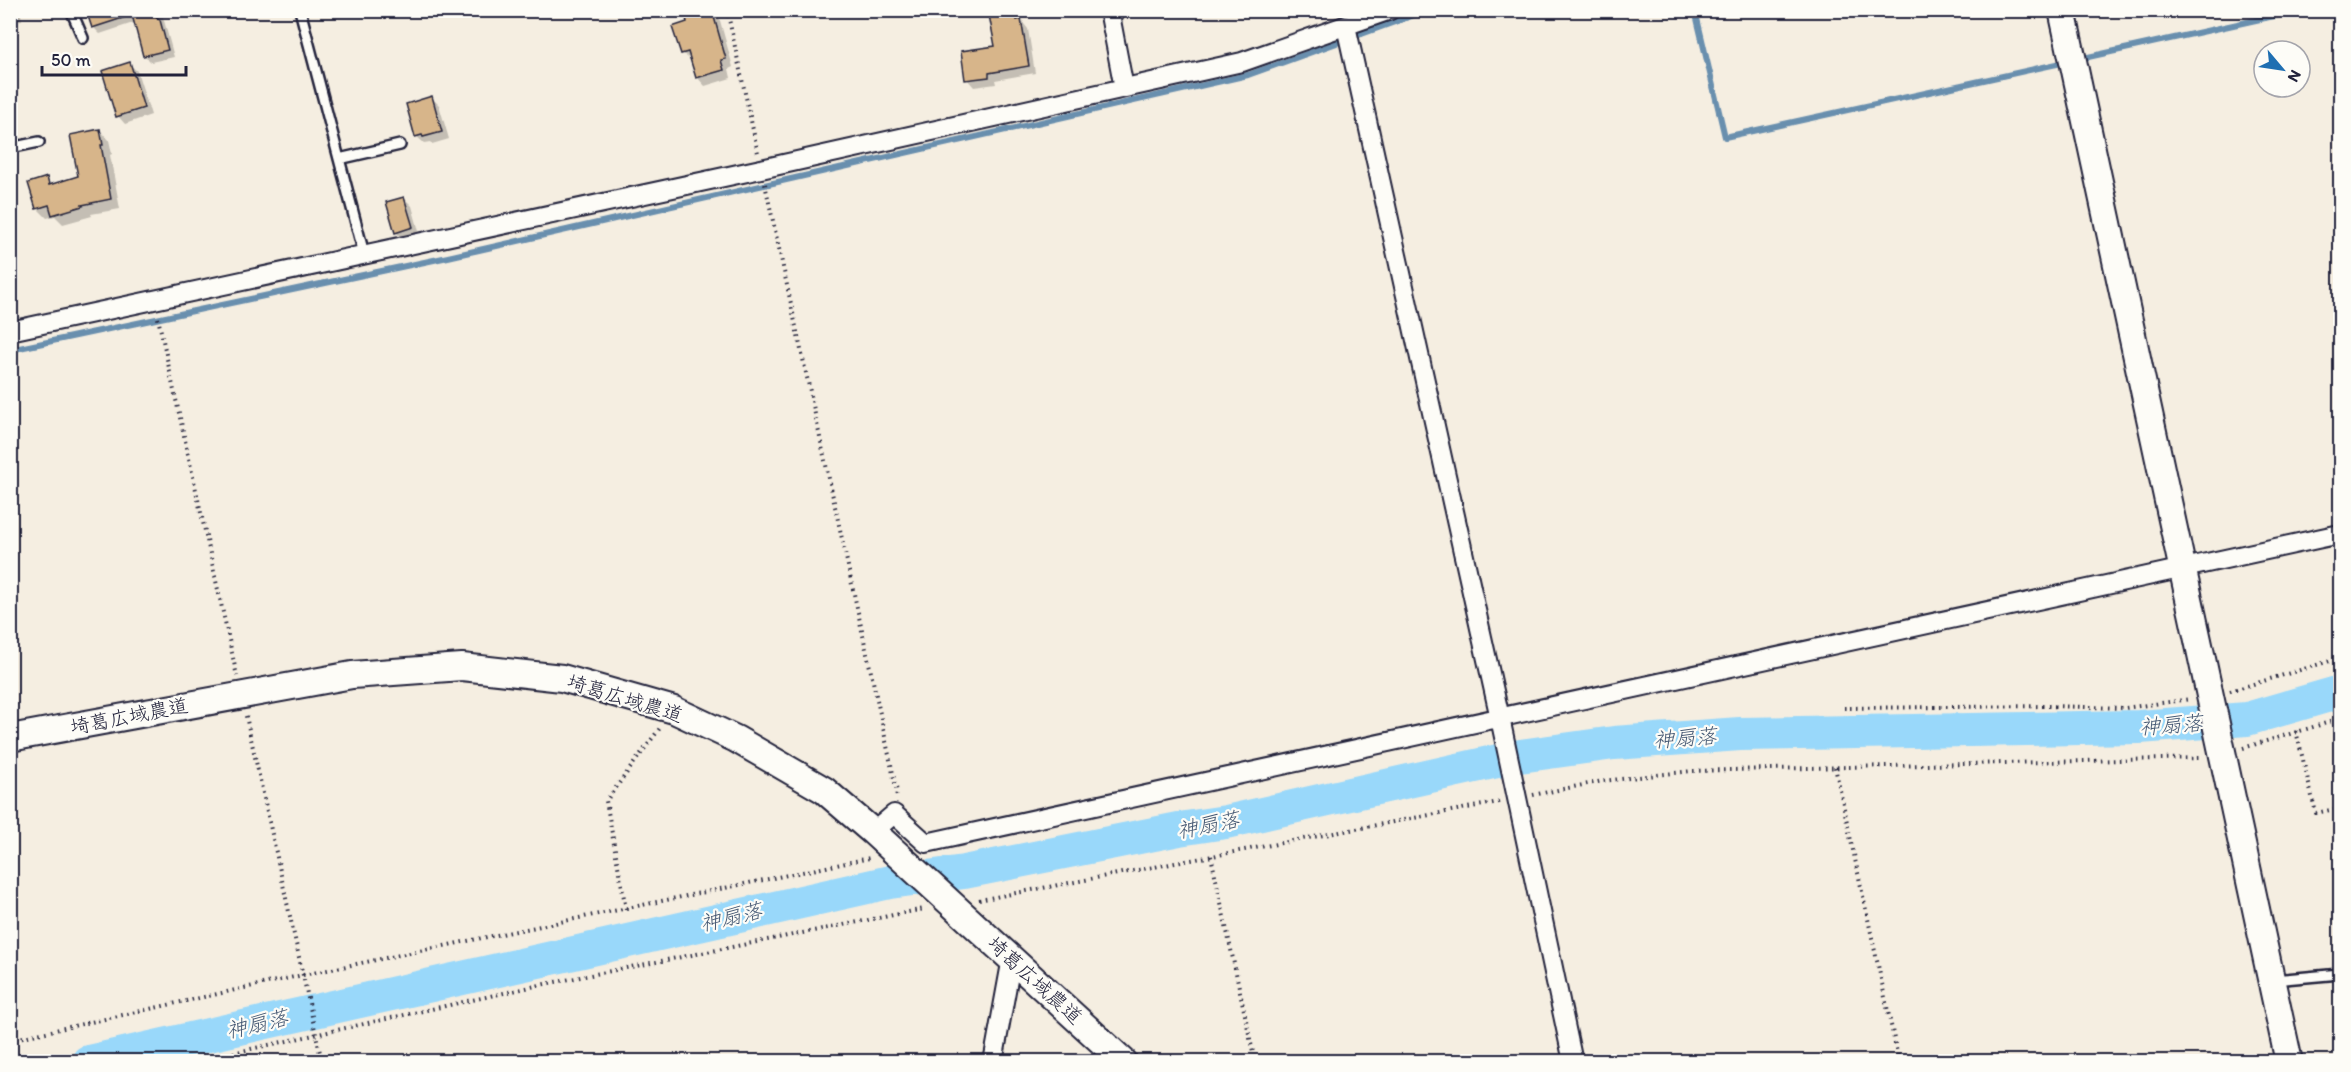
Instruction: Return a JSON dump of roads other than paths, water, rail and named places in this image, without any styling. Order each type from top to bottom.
[{"type":"street","points":[[1109,10],[1124,88]]},
{"type":"street","points":[[10,331],[761,169],[1242,62],[1390,10]]},
{"type":"street","points":[[2062,10],[2289,1062]]},
{"type":"street","points":[[1346,26],[1500,718],[1573,1062]]},
{"type":"street","points":[[873,832],[894,814],[926,843],[2340,534]]},
{"type":"street","name":"埼葛広域農道","points":[[10,738],[352,675],[462,667],[562,678],[674,710],[736,739],[824,790],[1012,958],[1124,1062]]},
{"type":"street","points":[[993,1062],[1012,958]]},
{"type":"lane","points":[[71,10],[83,38]]},
{"type":"lane","points":[[300,10],[364,254]]},
{"type":"lane","points":[[10,148],[39,142]]},
{"type":"lane","points":[[339,159],[400,145]]},
{"type":"lane","points":[[2271,981],[2340,974]]},
{"type":"waterway","points":[[10,350],[448,257],[1248,75],[1428,10]]},
{"type":"waterway","points":[[1695,10],[1725,137],[2066,62]]},
{"type":"waterway","points":[[2079,59],[2301,10]]},
{"type":"waterway","name":"神扇落","points":[[88,1062],[890,882],[964,872],[1179,829],[1226,822],[1520,756],[1614,743],[1740,734],[2139,727],[2247,719],[2340,692]]}]
